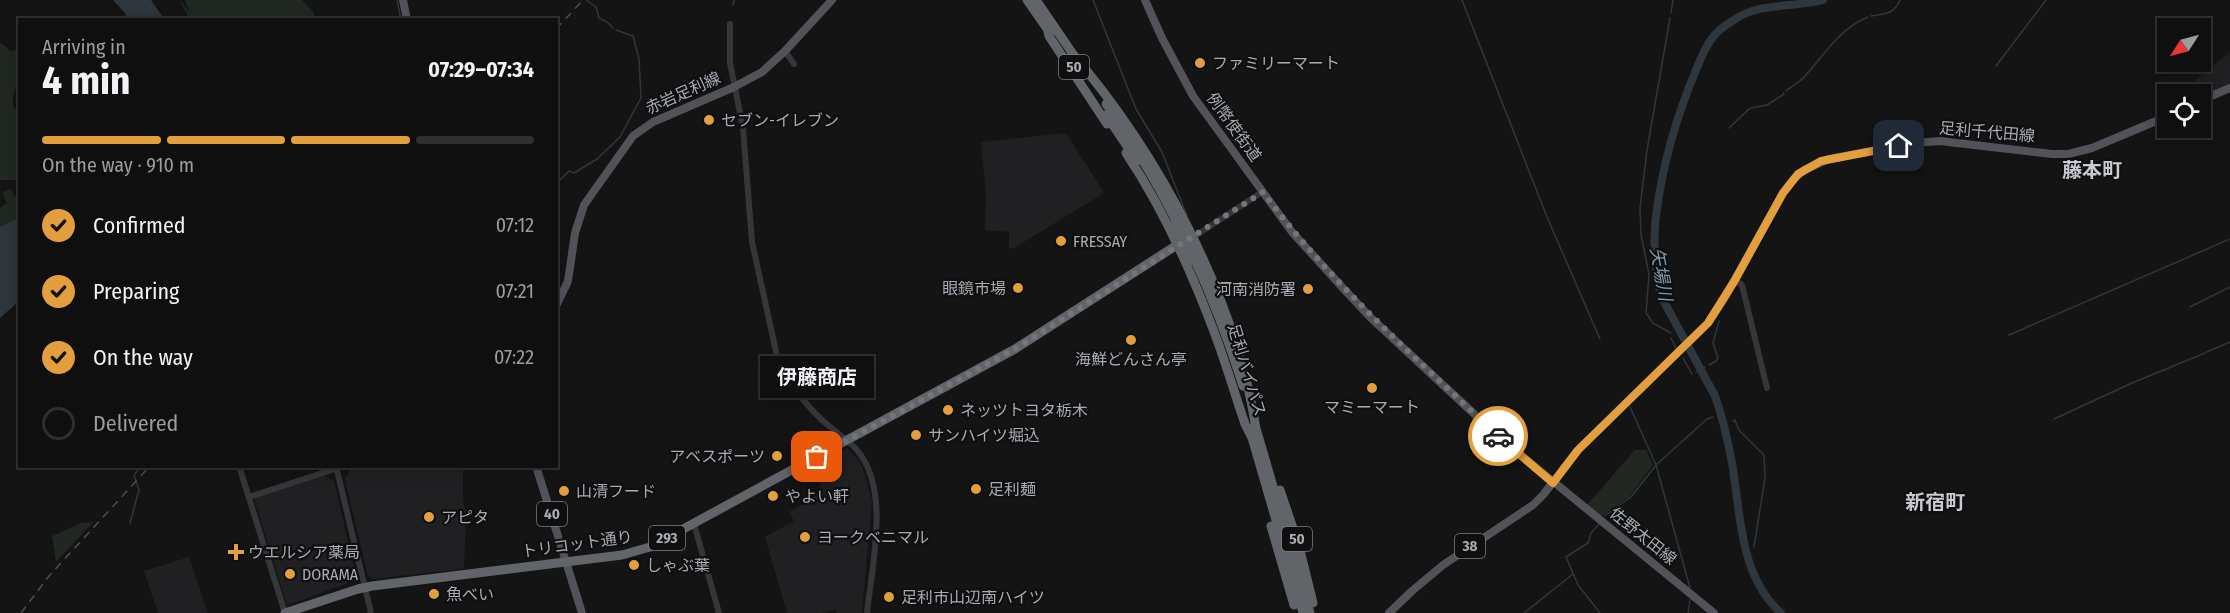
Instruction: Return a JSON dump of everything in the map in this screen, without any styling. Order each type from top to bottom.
[{"type":"highway","name":"足利バイパス","points":[[1033,3],[1047,28],[1104,105]]},
{"type":"highway","name":"足利バイパス","points":[[1033,3],[1071,52],[1104,105],[1144,172],[1184,248],[1241,386],[1266,485],[1274,502],[1310,613]]},
{"type":"highway","name":"50","points":[[1047,28],[1049,36],[1156,202],[1213,330],[1241,413],[1254,433]]},
{"type":"highway","name":"50","points":[[1071,52],[1094,79],[1140,146],[1192,238],[1230,327],[1246,377],[1254,433]]},
{"type":"highway","name":"トリコット通り","points":[[285,613],[365,587],[632,554],[650,547],[1015,349],[1177,245],[1192,238]]},
{"type":"highway","name":"足利バイパス","points":[[1254,433],[1268,470],[1303,613]]},
{"type":"highway","name":"50","points":[[1268,470],[1281,493],[1291,519],[1316,613]]},
{"type":"highway","name":"50","points":[[1266,485],[1265,496],[1268,511],[1297,613]]},
{"type":"main road","points":[[403,0],[407,18]]},
{"type":"main road","name":"赤岩足利線","points":[[558,302],[568,281],[575,233],[584,205],[633,136],[640,129],[665,116],[734,87],[762,72],[785,51],[832,0]]},
{"type":"main road","name":"例幣使街道","points":[[1145,0],[1187,86],[1292,232],[1370,317],[1500,438],[1553,483]]},
{"type":"main road","points":[[2211,96],[2230,88]]},
{"type":"main road","name":"足利千代田線","points":[[1389,613],[1443,565],[1533,505],[1578,450],[1693,340],[1713,317],[1788,186],[1804,170],[1821,161],[1915,143],[1940,141],[2052,154],[2075,153],[2157,121]]},
{"type":"main road","name":"40","points":[[537,468],[582,613]]},
{"type":"main road","name":"佐野太田線","points":[[1553,483],[1714,613]]},
{"type":"street","points":[[730,24],[730,63],[743,128],[752,242],[777,356],[784,372],[808,405],[859,453],[869,470],[877,503],[867,613]]},
{"type":"street","points":[[785,51],[794,64]]},
{"type":"street","points":[[1192,238],[1263,192]]},
{"type":"street","points":[[1735,280],[1742,285],[1767,388]]},
{"type":"street","points":[[240,468],[285,613]]},
{"type":"street","points":[[249,497],[336,468],[371,613]]},
{"type":"street","points":[[694,524],[719,613]]},
{"type":"shaded area","points":[[113,0],[151,0],[163,18],[128,18]]},
{"type":"shaded area","points":[[180,0],[189,11],[185,0],[302,0],[313,11],[316,18],[189,18]]},
{"type":"shaded area","points":[[0,43],[10,52],[17,49],[18,51],[18,84],[13,105],[18,110],[18,180],[0,180]]},
{"type":"shaded area","points":[[2228,54],[2230,57],[2230,85],[2211,93],[2211,84],[2196,84],[2194,81],[2205,72],[2211,72],[2211,68]]},
{"type":"shaded area","points":[[1066,133],[1104,193],[1009,249],[1009,232],[985,230],[986,195],[981,142]]},
{"type":"shaded area","points":[[10,189],[16,197],[18,196],[18,218],[0,227],[0,208],[7,203],[2,193]]},
{"type":"shaded area","points":[[18,218],[18,302],[0,318],[0,227]]},
{"type":"shaded area","points":[[847,448],[863,469],[872,501],[862,613],[837,613],[836,609],[821,613],[787,613],[765,537],[794,521],[789,512],[811,500],[819,492],[820,463]]},
{"type":"shaded area","points":[[1635,450],[1646,450],[1653,465],[1629,497],[1601,516],[1587,505]]},
{"type":"shaded area","points":[[351,468],[463,468],[466,520],[464,567],[373,579],[368,576],[345,479]]},
{"type":"shaded area","points":[[324,475],[334,481],[357,580],[287,605],[254,498]]},
{"type":"shaded area","points":[[93,522],[56,562],[52,536],[81,523]]},
{"type":"shaded area","points":[[189,557],[208,613],[158,613],[144,571]]},
{"type":"waterway","points":[[397,0],[401,18]]},
{"type":"waterway","points":[[586,0],[596,7],[599,18],[613,28]]},
{"type":"waterway","points":[[733,5],[734,0]]},
{"type":"waterway","points":[[1093,0],[1136,109],[1162,152],[1187,216]]},
{"type":"waterway","points":[[1462,0],[1547,217],[1600,339]]},
{"type":"waterway","points":[[1671,13],[1673,0]]},
{"type":"waterway","name":"矢場川","points":[[1781,613],[1767,598],[1749,563],[1740,523],[1729,446],[1715,396],[1662,298],[1656,267],[1655,226],[1666,160],[1677,123],[1689,87],[1712,38],[1727,24],[1755,10],[1823,0]]},
{"type":"waterway","points":[[1871,16],[1892,11],[1900,0]]},
{"type":"waterway","points":[[1996,66],[2046,0]]},
{"type":"waterway","points":[[1786,91],[1803,78],[1841,35],[1868,17]]},
{"type":"waterway","points":[[1670,18],[1647,150],[1640,208],[1641,235],[1649,274],[1646,313],[1653,323],[1671,333]]},
{"type":"waterway","points":[[558,182],[569,171],[574,173],[597,159],[620,137],[641,98],[639,59],[633,36],[616,30]]},
{"type":"waterway","points":[[1751,108],[1767,105],[1783,93]]},
{"type":"waterway","points":[[1729,128],[1749,109]]},
{"type":"waterway","points":[[2009,335],[2230,239]]},
{"type":"waterway","points":[[2190,307],[2230,287]]},
{"type":"waterway","points":[[1709,365],[1718,358],[1713,343],[1719,321]]},
{"type":"waterway","points":[[1671,338],[1676,348]]},
{"type":"waterway","points":[[2207,352],[2230,342]]},
{"type":"waterway","points":[[2054,419],[2205,353]]},
{"type":"waterway","points":[[1683,358],[1692,374]]},
{"type":"waterway","name":"矢場川","points":[[1696,372],[1705,367]]},
{"type":"waterway","points":[[1630,407],[1656,465],[1690,588]]},
{"type":"waterway","name":"矢場川","points":[[1717,415],[1721,414]]},
{"type":"waterway","points":[[1604,516],[1631,497],[1656,465],[1707,419],[1713,417]]},
{"type":"waterway","points":[[1733,421],[1735,420],[1739,430],[1764,455],[1765,478],[1754,547]]},
{"type":"waterway","points":[[130,523],[139,490],[134,475],[140,468]]},
{"type":"waterway","points":[[1599,524],[1591,533],[1588,543],[1566,557],[1578,585],[1600,613]]},
{"type":"waterway","points":[[1524,613],[1573,574]]},
{"type":"waterway","points":[[1688,613],[1690,600]]},
{"type":"railway","points":[[558,27],[583,0]]},
{"type":"railway","points":[[21,613],[49,576],[148,468]]},
{"type":"way so far","points":[[817,457],[1015,349],[1263,192],[1292,232],[1370,317],[1498,436]]},
{"type":"place","name":"ファミリーマート","points":[[1200,63]]},
{"type":"place","name":"セブン-イレブン","points":[[709,120]]},
{"type":"place","name":"FRESSAY","points":[[1061,241]]},
{"type":"place","name":"眼鏡市場","points":[[1018,288]]},
{"type":"place","name":"河南消防署","points":[[1308,289]]},
{"type":"place","name":"海鮮どんさん亭","points":[[1131,340]]},
{"type":"place","name":"マミーマート","points":[[1372,388]]},
{"type":"place","name":"ネッツトヨタ栃木","points":[[948,410]]},
{"type":"place","name":"サンハイツ堀込","points":[[916,435]]},
{"type":"place","name":"アベスポーツ","points":[[777,456]]},
{"type":"place","name":"伊藤商店","points":[[817,457]]},
{"type":"place","name":"足利麺","points":[[976,489]]},
{"type":"place","name":"山清フード","points":[[564,491]]},
{"type":"place","name":"やよい軒","points":[[773,496]]},
{"type":"place","name":"アピタ","points":[[429,517]]},
{"type":"place","name":"ヨークベニマル","points":[[805,537]]},
{"type":"place","name":"ウエルシア薬局","points":[[236,552]]},
{"type":"place","name":"しゃぶ葉","points":[[634,565]]},
{"type":"place","name":"DORAMA","points":[[290,574]]},
{"type":"place","name":"魚べい","points":[[434,594]]},
{"type":"place","name":"足利市山辺南ハイツ","points":[[889,597]]},
{"type":"district","name":"藤本町","points":[[2092,170]]},
{"type":"district","name":"新宿町","points":[[1935,502]]},
{"type":"route","points":[[1498,436],[1553,483],[1578,450],[1701,332],[1717,311],[1783,193],[1798,174],[1821,161],[1899,146]]}]
